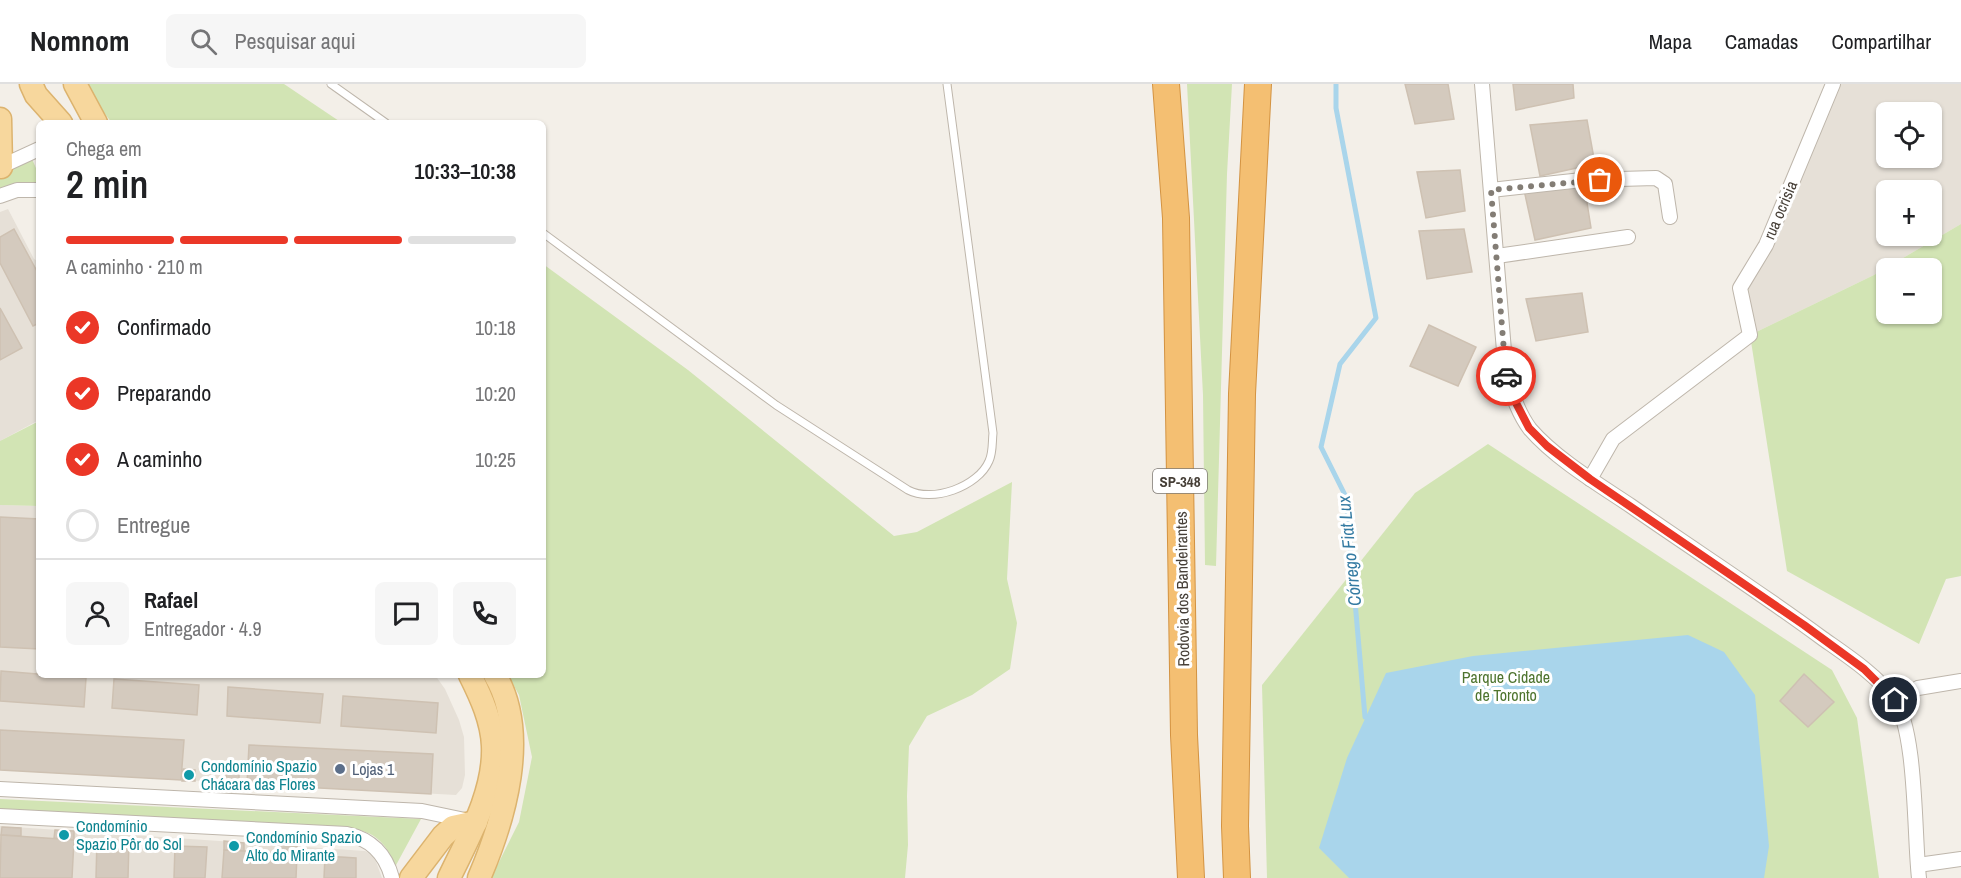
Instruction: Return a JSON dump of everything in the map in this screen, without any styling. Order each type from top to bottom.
[{"type":"highway","name":"Rodovia dos Bandeirantes","points":[[1166,84],[1176,218],[1184,723],[1191,878]]},
{"type":"highway","points":[[1237,878],[1235,826],[1242,394],[1258,84]]},
{"type":"main road","points":[[31,84],[36,95],[58,120]]},
{"type":"main road","points":[[75,84],[94,120]]},
{"type":"main road","points":[[0,118],[0,167]]},
{"type":"main road","points":[[449,878],[476,822],[489,778],[493,747],[489,722],[471,678]]},
{"type":"main road","points":[[479,878],[504,810],[512,754],[510,721],[503,689],[497,678]]},
{"type":"main road","points":[[476,822],[487,831],[494,842]]},
{"type":"main road","points":[[411,878],[443,836],[453,827],[476,822]]},
{"type":"street","points":[[1482,84],[1506,375],[1515,401],[1529,428],[1547,446],[1590,479],[1804,625],[1864,669],[1895,700],[1903,719],[1909,748],[1918,872],[1961,859]]},
{"type":"street","name":"rua ocrisia","points":[[1590,479],[1613,440],[1750,335],[1740,288],[1766,245],[1833,84]]},
{"type":"street","points":[[0,167],[36,150]]},
{"type":"street","points":[[1491,190],[1582,180],[1656,178],[1665,184],[1670,217]]},
{"type":"street","points":[[0,196],[17,190],[36,190]]},
{"type":"street","points":[[1497,256],[1628,237]]},
{"type":"street","points":[[1895,700],[1918,688],[1961,681]]},
{"type":"street","points":[[0,789],[422,812],[476,822]]},
{"type":"street","points":[[0,816],[347,834],[369,842],[384,858],[392,878]]},
{"type":"lane","points":[[331,84],[382,120]]},
{"type":"lane","points":[[546,235],[776,405],[908,490],[924,496],[939,495],[969,483],[985,469],[990,459],[993,433],[947,84]]},
{"type":"shaded area","points":[[1833,84],[1961,84],[1961,224],[1942,235],[1942,180],[1876,180],[1876,246],[1923,246],[1903,258],[1876,258],[1876,274],[1750,335],[1740,288]]},
{"type":"shaded area","points":[[8,209],[36,260],[36,422],[0,441],[0,212]]},
{"type":"shaded area","points":[[0,505],[36,506],[36,678],[437,678],[445,689],[464,737],[465,775],[462,788],[456,795],[0,770]]},
{"type":"shaded area","points":[[0,826],[365,851],[374,856],[382,878],[0,878]]},
{"type":"green space","points":[[82,84],[284,84],[338,120],[110,120]]},
{"type":"green space","points":[[1187,84],[1232,84],[1227,174],[1216,566],[1205,565],[1203,395]]},
{"type":"green space","points":[[32,159],[36,168],[36,184],[0,190],[0,175]]},
{"type":"green space","points":[[1961,224],[1961,576],[1946,579],[1919,644],[1787,571],[1750,335],[1876,274],[1876,324],[1942,324],[1942,258],[1903,258],[1923,246],[1942,246],[1942,235]]},
{"type":"green space","points":[[546,266],[688,370],[894,536],[917,532],[1012,482],[1007,579],[1017,623],[1010,669],[972,695],[927,716],[909,746],[908,845],[905,878],[491,878],[519,822],[532,757],[519,695],[510,678],[546,678]]},
{"type":"green space","points":[[36,423],[36,506],[0,505],[0,441]]},
{"type":"green space","name":"Parque Cidade de Toronto","points":[[1488,444],[1832,670],[1857,718],[1879,878],[1267,878],[1262,685],[1415,493]]},
{"type":"green space","points":[[0,799],[421,819],[395,867],[382,843],[372,835],[359,830],[0,812]]},
{"type":"water","points":[[1688,635],[1724,652],[1755,695],[1769,846],[1764,878],[1349,878],[1319,848],[1347,758],[1386,673],[1473,656]]},
{"type":"building","points":[[1405,84],[1448,84],[1454,119],[1415,124]]},
{"type":"building","points":[[1513,84],[1573,84],[1574,98],[1516,110]]},
{"type":"building","points":[[1587,120],[1595,164],[1540,176],[1530,125]]},
{"type":"building","points":[[1460,170],[1465,211],[1426,218],[1417,172]]},
{"type":"building","points":[[1584,184],[1591,228],[1535,240],[1524,190]]},
{"type":"building","points":[[14,229],[36,269],[36,324],[33,326],[0,263],[0,237]]},
{"type":"building","points":[[1464,229],[1472,272],[1427,279],[1419,231]]},
{"type":"building","points":[[1582,293],[1588,332],[1536,341],[1526,299]]},
{"type":"building","points":[[0,308],[22,348],[0,360]]},
{"type":"building","points":[[1429,325],[1476,347],[1458,386],[1410,366]]},
{"type":"building","points":[[0,517],[36,519],[36,649],[0,647]]},
{"type":"building","points":[[1,671],[36,674],[36,678],[86,678],[84,707],[0,701]]},
{"type":"building","points":[[1804,674],[1834,702],[1808,727],[1780,701]]},
{"type":"building","points":[[114,679],[199,685],[197,715],[112,708]]},
{"type":"building","points":[[228,687],[323,694],[320,723],[227,716]]},
{"type":"building","points":[[343,696],[438,703],[436,733],[341,726]]},
{"type":"building","points":[[0,730],[184,740],[181,780],[0,770]]},
{"type":"building","name":"Lojas 1","points":[[249,745],[433,754],[431,794],[247,784]]},
{"type":"building","name":"Condomínio Spazio Chácara das Flores","points":[[183,769],[195,770],[195,781],[182,781]]},
{"type":"building","points":[[226,772],[239,773],[239,784],[226,783]]},
{"type":"building","points":[[2,827],[21,828],[21,836],[1,835]]},
{"type":"building","name":"Condomínio Spazio Pôr do Sol","points":[[55,830],[74,831],[74,840],[54,838]]},
{"type":"building","points":[[1,835],[74,840],[72,878],[0,878]]},
{"type":"building","points":[[97,840],[129,840],[128,878],[96,878]]},
{"type":"building","name":"Condomínio Spazio Alto do Mirante","points":[[224,841],[244,843],[244,851],[224,850]]},
{"type":"building","points":[[278,845],[297,846],[297,854],[277,853]]},
{"type":"building","points":[[175,846],[207,847],[205,878],[174,878]]},
{"type":"building","points":[[224,850],[297,854],[296,878],[222,878]]},
{"type":"building","points":[[325,856],[356,858],[356,878],[324,878]]},
{"type":"waterway","name":"Córrego Fiat Lux","points":[[1336,84],[1336,108],[1376,318],[1340,364],[1321,447],[1346,497],[1365,717]]},
{"type":"way so far","points":[[1506,376],[1491,190],[1600,180]]},
{"type":"place","name":"Lojas 1","points":[[340,769]]},
{"type":"place","name":"Condomínio Spazio Chácara das Flores","points":[[189,775]]},
{"type":"place","name":"Condomínio Spazio Pôr do Sol","points":[[64,835]]},
{"type":"place","name":"Condomínio Spazio Alto do Mirante","points":[[234,846]]},
{"type":"route","points":[[1506,376],[1515,401],[1529,428],[1547,446],[1590,479],[1804,625],[1864,669],[1895,700]]}]
